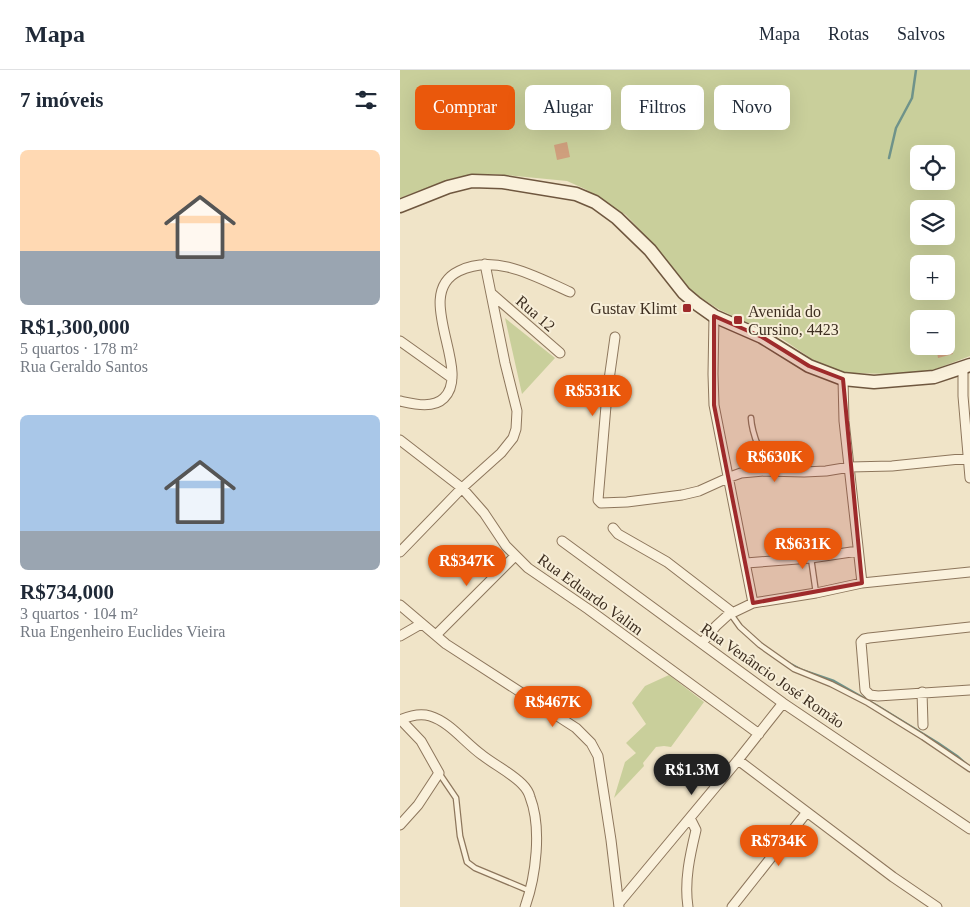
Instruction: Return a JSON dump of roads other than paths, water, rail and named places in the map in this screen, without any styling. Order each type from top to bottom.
[{"type":"main road","points":[[400,206],[448,187],[472,181],[503,182],[576,194],[595,202],[618,218],[650,250],[684,293],[714,316],[762,337],[809,366],[843,379],[874,382],[934,377],[967,366]]},
{"type":"street","points":[[400,402],[423,405],[436,403],[446,395],[452,378],[451,364],[440,312],[440,296],[446,282],[455,273],[470,266],[485,264],[509,267],[570,292]]},
{"type":"street","points":[[400,552],[462,488],[506,448],[513,438],[517,422],[517,411],[505,363],[485,264]]},
{"type":"street","name":"Rua 12","points":[[492,294],[560,353]]},
{"type":"street","points":[[714,316],[714,405],[730,477],[753,603]]},
{"type":"street","points":[[615,337],[607,394],[598,500],[601,504],[682,495],[699,491],[741,473],[765,471],[804,472],[969,458]]},
{"type":"street","points":[[400,341],[452,378]]},
{"type":"street","points":[[967,366],[963,396],[970,478]]},
{"type":"street","points":[[843,379],[844,421],[862,583]]},
{"type":"street","name":"Rua Eduardo Valim","points":[[400,440],[462,488],[484,513],[515,556],[528,568],[588,609],[759,734]]},
{"type":"street","points":[[613,528],[618,534],[667,562],[731,613]]},
{"type":"street","name":"Rua Venâncio José Romão","points":[[562,541],[783,704],[970,829]]},
{"type":"street","points":[[746,562],[811,558],[858,551]]},
{"type":"street","points":[[436,635],[515,556]]},
{"type":"street","points":[[702,643],[716,626],[731,613],[753,603],[816,593],[862,583],[970,572]]},
{"type":"street","points":[[400,605],[421,624],[464,656],[576,728],[595,749],[603,782],[619,905]]},
{"type":"street","points":[[400,636],[421,624]]},
{"type":"street","points":[[970,627],[862,640],[866,690],[872,698],[922,692],[970,690]]},
{"type":"street","points":[[922,692],[923,725]]},
{"type":"street","points":[[619,905],[783,704]]},
{"type":"street","points":[[400,825],[418,805],[439,773],[421,741],[400,720],[423,715],[433,717],[522,784],[528,791],[533,807],[536,832],[531,891],[525,907]]},
{"type":"street","points":[[738,760],[893,877],[937,907]]},
{"type":"street","points":[[732,907],[807,812]]},
{"type":"street","points":[[688,907],[687,873],[696,830],[690,818]]},
{"type":"lane","points":[[751,418],[752,434],[763,458],[765,471]]},
{"type":"lane","points":[[811,558],[816,593]]},
{"type":"lane","points":[[731,613],[740,627],[760,645],[794,668],[831,684],[872,698],[970,769]]},
{"type":"lane","points":[[439,773],[456,798],[460,836],[466,862],[475,868],[531,891]]},
{"type":"waterway","points":[[889,158],[896,128],[912,98],[916,70]]},
{"type":"waterway","points":[[787,662],[802,670],[834,681],[938,743],[966,764]]},
{"type":"place","name":"Gustav Klimt","points":[[687,308]]},
{"type":"place","name":"Avenida do Cursino, 4423","points":[[738,320]]}]
